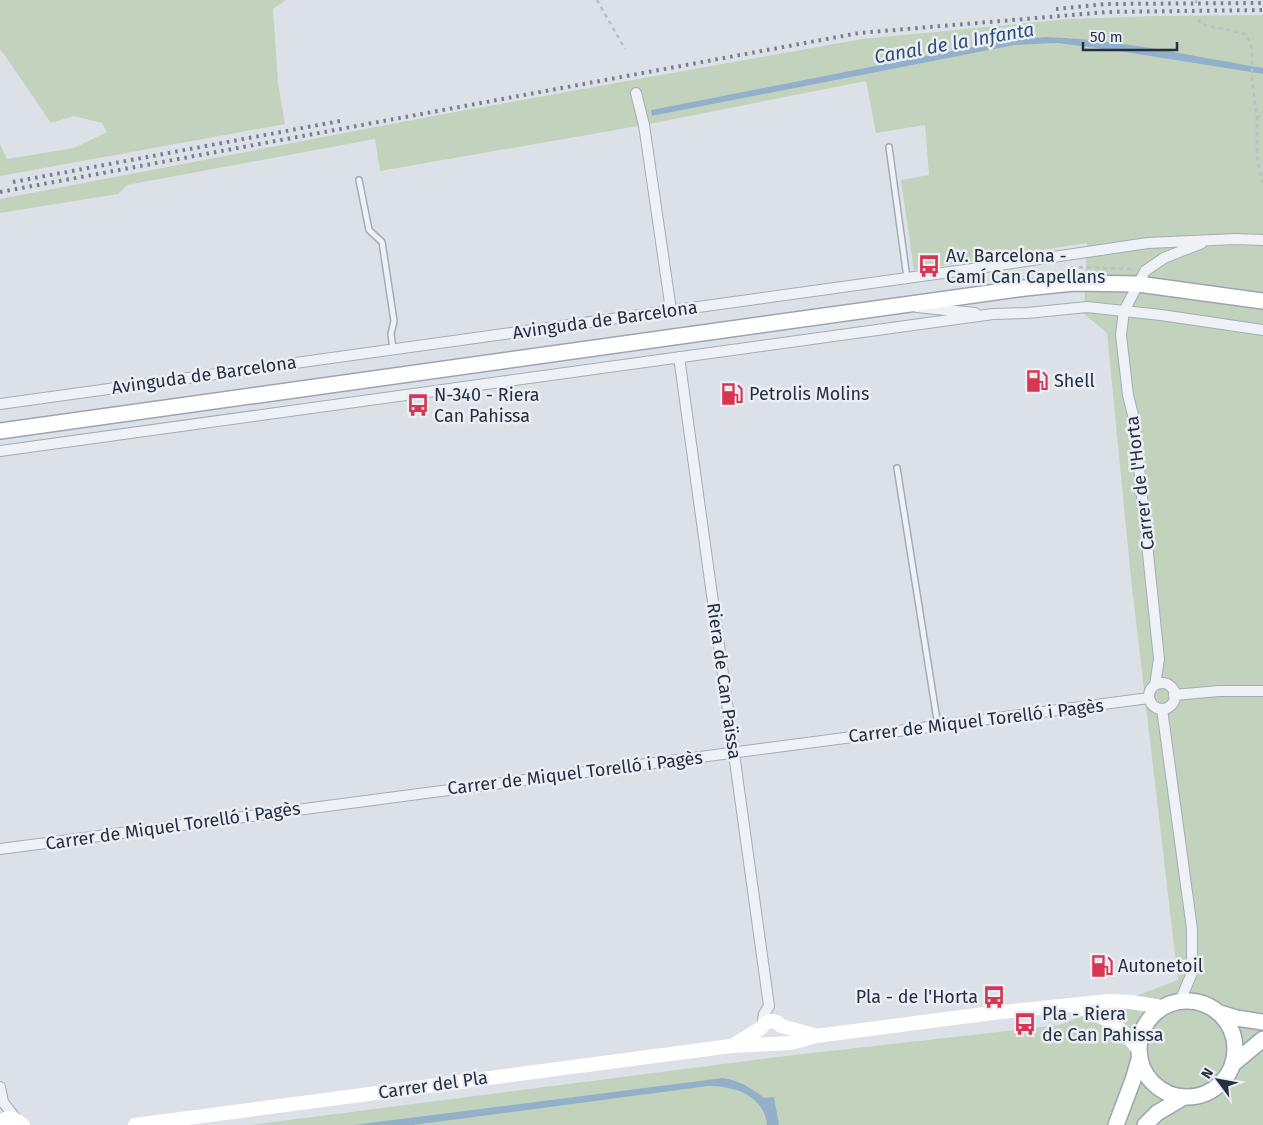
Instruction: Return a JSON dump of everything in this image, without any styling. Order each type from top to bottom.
[{"type":"main road","name":"Avinguda de Barcelona","points":[[0,431],[1016,290],[1074,284],[1138,284],[1263,301]]},
{"type":"main road","name":"Carrer del Pla","points":[[135,1125],[731,1046],[791,1042],[816,1036],[992,1013],[1108,1001],[1131,1002],[1162,1007]]},
{"type":"main road","points":[[1116,1125],[1133,1080],[1139,1053],[1139,1040],[1145,1024],[1152,1014],[1162,1007],[1180,1001],[1193,1001],[1205,1004],[1220,1013],[1236,1018],[1263,1022]]},
{"type":"main road","points":[[1074,1006],[1101,1015],[1113,1022],[1129,1037],[1139,1053],[1144,1070],[1150,1080],[1165,1092],[1184,1097]]},
{"type":"main road","points":[[1145,1125],[1157,1113],[1184,1097],[1205,1094],[1214,1089],[1228,1074],[1233,1064],[1235,1041],[1231,1030],[1220,1013]]},
{"type":"main road","name":"Carrer del Pla","points":[[731,1046],[771,1020],[816,1036]]},
{"type":"main road","points":[[761,1027],[761,1038],[772,1044],[781,1041],[784,1033],[781,1025]]},
{"type":"main road","points":[[1233,1064],[1263,1039]]},
{"type":"main road","points":[[0,1122],[8,1118],[21,1123]]},
{"type":"street","points":[[636,93],[644,125],[671,310]]},
{"type":"street","name":"Avinguda de Barcelona","points":[[0,404],[1148,243],[1235,239],[1263,240]]},
{"type":"street","name":"Avinguda de Barcelona","points":[[1138,284],[1145,271],[1164,258],[1210,240]]},
{"type":"street","name":"Carrer de l'Horta","points":[[1138,284],[1124,311],[1121,335],[1128,395],[1134,419],[1159,659],[1155,685]]},
{"type":"street","name":"Avinguda de Barcelona","points":[[900,306],[993,314]]},
{"type":"street","name":"Avinguda de Barcelona","points":[[0,451],[993,314],[1027,313],[1087,307],[1263,330]]},
{"type":"street","name":"Riera de Can Païssa","points":[[679,357],[769,1006],[774,1011],[781,1025]]},
{"type":"street","points":[[1159,683],[1168,684],[1172,687],[1174,696],[1170,704],[1162,709],[1154,706],[1149,698],[1151,688],[1159,683]]},
{"type":"street","points":[[1174,696],[1263,691]]},
{"type":"street","name":"Carrer de Miquel Torelló i Pagès","points":[[0,849],[383,797],[938,727],[1149,698]]},
{"type":"street","points":[[1162,709],[1192,929],[1192,972],[1180,1001]]},
{"type":"street","name":"Riera de Can Païssa","points":[[761,1027],[764,1014],[769,1006]]},
{"type":"street","points":[[0,1087],[4,1102],[21,1123]]},
{"type":"street","points":[[0,1117],[4,1102]]},
{"type":"lane","points":[[889,147],[907,278]]},
{"type":"lane","points":[[359,180],[369,230],[382,242],[394,321],[391,334],[393,349]]},
{"type":"lane","points":[[897,468],[938,727]]},
{"type":"path","points":[[597,0],[625,49]]},
{"type":"path","points":[[1199,20],[1200,24],[1246,34],[1252,49],[1252,78],[1257,118],[1257,157],[1263,184]]},
{"type":"path","points":[[1257,118],[1263,111]]},
{"type":"green space","points":[[0,0],[286,0],[273,9],[278,83],[285,124],[0,176],[0,144],[7,159],[74,148],[107,132],[102,123],[74,116],[51,123],[0,50]]},
{"type":"green space","points":[[1263,15],[1263,68],[1116,44],[1045,37],[1007,40],[651,110],[652,116],[1015,45],[1057,43],[1263,74],[1263,1125],[251,1125],[777,1057],[1059,1025],[1178,980],[1131,578],[1107,333],[1084,314],[1087,243],[914,270],[901,180],[929,175],[925,125],[876,133],[866,81],[644,125],[380,171],[375,139],[127,185],[118,194],[0,213],[0,199],[444,114],[862,39],[1069,19]]},
{"type":"water","points":[[1045,37],[1100,41],[1154,49],[1263,68],[1263,74],[1057,43],[1015,45],[652,116],[651,110],[1007,40]]},
{"type":"water","points":[[723,1078],[745,1085],[764,1098],[774,1097],[779,1125],[767,1125],[765,1115],[760,1106],[746,1094],[728,1088],[708,1086],[413,1125],[354,1125]]},
{"type":"railway","points":[[1056,9],[1107,4],[1263,3]]},
{"type":"railway","points":[[0,192],[859,33],[1107,12],[1263,10]]},
{"type":"railway","points":[[13,182],[340,121]]},
{"type":"place","name":"Av. Barcelona - Camí Can Capellans","points":[[929,266]]},
{"type":"place","name":"Shell","points":[[1037,381]]},
{"type":"place","name":"Petrolis Molins","points":[[732,394]]},
{"type":"place","name":"N-340 - Riera Can Pahissa","points":[[418,405]]},
{"type":"place","name":"Autonetoil","points":[[1102,966]]},
{"type":"place","name":"Pla - de l'Horta","points":[[994,997]]},
{"type":"place","name":"Pla - Riera de Can Pahissa","points":[[1025,1024]]},
{"type":"water label","name":"Canal de la Infanta","points":[[954,43]]}]
